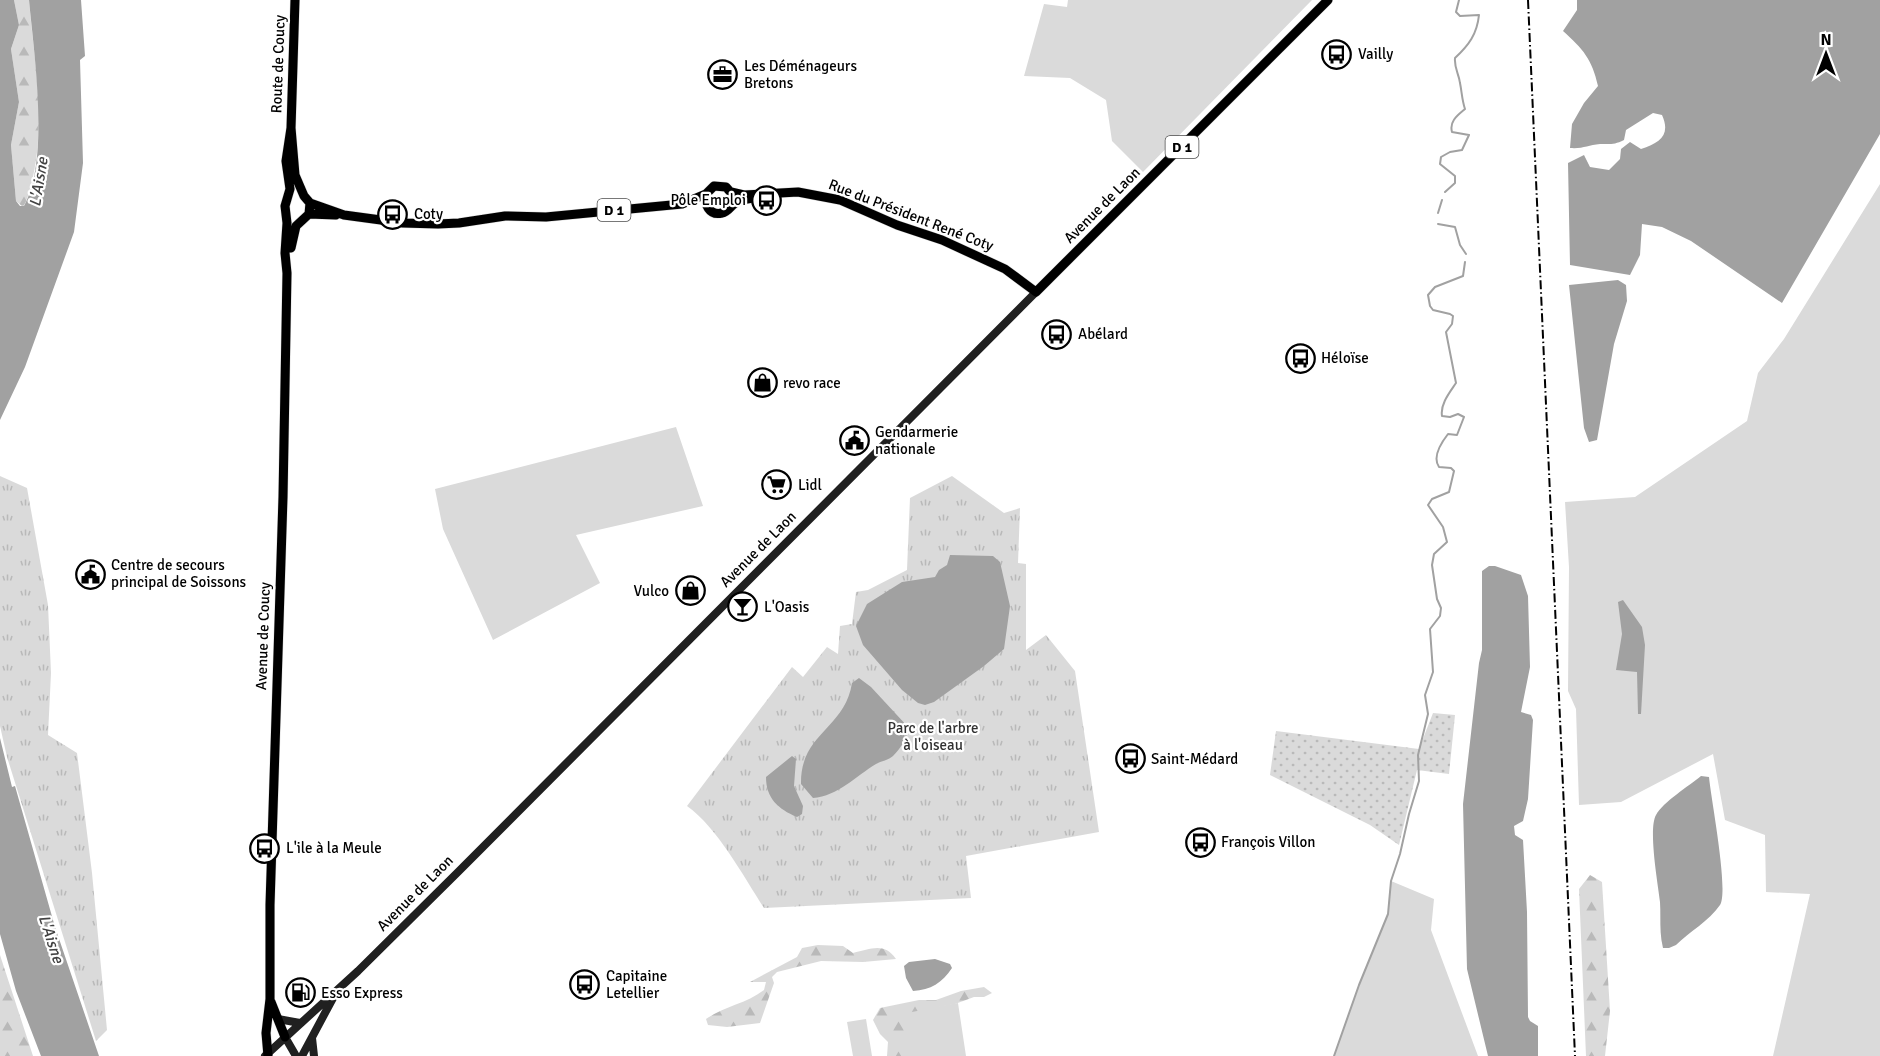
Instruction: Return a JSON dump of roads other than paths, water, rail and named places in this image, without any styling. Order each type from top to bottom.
[{"type":"main road","name":"Route de Coucy","points":[[295,0],[291,128],[295,175],[307,200]]},
{"type":"main road","name":"Avenue de Laon","points":[[336,992],[459,872],[1328,0]]},
{"type":"main road","name":"Route de Coucy","points":[[288,199],[290,189],[286,161],[291,128]]},
{"type":"main road","points":[[732,205],[731,192],[726,187],[718,185],[706,194],[706,206],[717,214],[725,213],[732,205],[745,199],[785,197],[810,199],[856,208]]},
{"type":"main road","name":"Rue du Président René Coty","points":[[731,192],[744,195],[784,191],[811,193],[840,200],[897,225],[942,240],[1005,269],[1036,292]]},
{"type":"main road","name":"D 1","points":[[682,204],[706,194]]},
{"type":"main road","points":[[295,195],[307,200],[305,217],[293,219],[286,214],[285,206],[288,199],[295,195]]},
{"type":"main road","name":"D 1","points":[[307,200],[344,215]]},
{"type":"main road","name":"D 1","points":[[305,217],[344,215],[403,223],[459,223],[505,216],[546,217],[682,204],[706,206]]},
{"type":"main road","name":"Avenue de Coucy","points":[[286,214],[287,273]]},
{"type":"main road","name":"Avenue de Coucy","points":[[267,1055],[287,273],[292,238],[296,226],[305,217]]},
{"type":"main road","points":[[267,1055],[336,992]]},
{"type":"main road","points":[[302,1056],[336,992]]},
{"type":"main road","points":[[270,999],[285,1037],[296,1056]]},
{"type":"main road","points":[[278,1019],[300,1023]]},
{"type":"main road","points":[[312,1037],[314,1056]]},
{"type":"water","name":"L'Aisne","points":[[0,0],[14,0],[19,25],[11,49],[19,102],[11,145],[16,201],[20,206],[24,206],[32,186],[38,134],[38,106],[29,0],[81,0],[85,56],[80,60],[83,163],[74,232],[25,367],[0,420]]},
{"type":"water","points":[[1577,0],[1880,0],[1880,134],[1782,303],[1691,241],[1662,227],[1642,224],[1640,255],[1630,275],[1570,265],[1568,163],[1584,155],[1590,167],[1609,170],[1620,159],[1621,149],[1630,142],[1641,149],[1648,147],[1662,137],[1665,128],[1662,115],[1653,113],[1626,130],[1624,140],[1621,142],[1570,148],[1572,124],[1584,103],[1598,86],[1586,55],[1563,31],[1577,10]]},
{"type":"water","points":[[1618,280],[1626,285],[1627,301],[1614,344],[1597,440],[1589,442],[1584,428],[1569,285]]},
{"type":"water","points":[[950,555],[993,556],[1000,562],[1010,606],[1004,649],[934,702],[925,705],[918,703],[902,690],[863,645],[856,626],[867,604],[902,582],[935,577],[939,570],[947,565]]},
{"type":"water","points":[[1489,566],[1521,575],[1528,596],[1530,667],[1521,712],[1531,715],[1533,720],[1528,799],[1523,821],[1514,826],[1515,835],[1523,840],[1527,912],[1528,1017],[1538,1026],[1538,1056],[1488,1056],[1467,969],[1463,804],[1482,650],[1482,571]]},
{"type":"water","points":[[1623,600],[1642,627],[1645,645],[1641,714],[1638,714],[1637,672],[1616,670],[1622,634],[1618,602]]},
{"type":"water","points":[[859,678],[871,687],[908,727],[907,734],[901,746],[891,757],[876,764],[839,790],[813,798],[801,784],[808,753],[841,711],[852,683]]},
{"type":"water","name":"L'Aisne","points":[[0,738],[12,787],[15,786],[55,927],[99,1056],[41,1056],[16,991],[0,934]]},
{"type":"water","points":[[792,756],[796,759],[794,786],[803,806],[802,814],[797,817],[774,802],[768,791],[766,777]]},
{"type":"water","points":[[1701,776],[1709,777],[1721,864],[1722,896],[1720,905],[1705,921],[1676,945],[1663,948],[1653,844],[1654,822],[1656,815],[1664,805]]},
{"type":"water","points":[[935,959],[950,964],[952,968],[936,985],[913,991],[906,978],[904,966],[909,962]]},
{"type":"waterway","points":[[1445,192],[1455,183],[1455,176],[1440,164],[1441,157],[1450,152],[1462,150],[1469,135],[1452,132],[1451,128],[1453,121],[1465,109],[1455,58],[1472,39],[1479,15],[1460,16],[1456,12],[1459,0]]},
{"type":"waterway","points":[[1438,213],[1442,200]]},
{"type":"waterway","points":[[1438,224],[1455,227],[1460,245],[1466,254]]},
{"type":"waterway","points":[[1334,1056],[1359,985],[1388,914],[1391,881],[1419,781],[1418,755],[1428,714],[1425,695],[1433,672],[1430,629],[1440,616],[1441,608],[1437,599],[1432,565],[1434,554],[1447,542],[1443,527],[1428,505],[1432,499],[1449,492],[1454,471],[1451,468],[1439,467],[1436,459],[1440,446],[1448,434],[1457,435],[1464,417],[1458,414],[1450,417],[1442,416],[1444,403],[1456,383],[1446,332],[1452,324],[1453,316],[1433,310],[1428,295],[1435,287],[1463,276],[1465,262]]},
{"type":"railway","points":[[1528,0],[1575,1056]]},
{"type":"place","name":"Vailly","points":[[1337,54]]},
{"type":"place","name":"Les Déménageurs Bretons","points":[[723,75]]},
{"type":"place","name":"Pôle Emploi","points":[[767,200]]},
{"type":"place","name":"Coty","points":[[393,214]]},
{"type":"place","name":"Abélard","points":[[1057,334]]},
{"type":"place","name":"Héloïse","points":[[1300,358]]},
{"type":"place","name":"revo race","points":[[762,383]]},
{"type":"place","name":"Gendarmerie nationale","points":[[854,441]]},
{"type":"place","name":"Lidl","points":[[777,485]]},
{"type":"place","name":"Centre de secours principal de Soissons","points":[[90,574]]},
{"type":"place","name":"Vulco","points":[[690,591]]},
{"type":"place","name":"L'Oasis","points":[[743,607]]},
{"type":"place","name":"Saint-Médard","points":[[1130,759]]},
{"type":"place","name":"François Villon","points":[[1200,842]]},
{"type":"place","name":"L'ile à la Meule","points":[[265,848]]},
{"type":"place","name":"Capitaine Letellier","points":[[585,985]]},
{"type":"place","name":"Esso Express","points":[[300,993]]},
{"type":"park label","name":"Parc de l'arbre à l'oiseau","points":[[933,736]]}]
